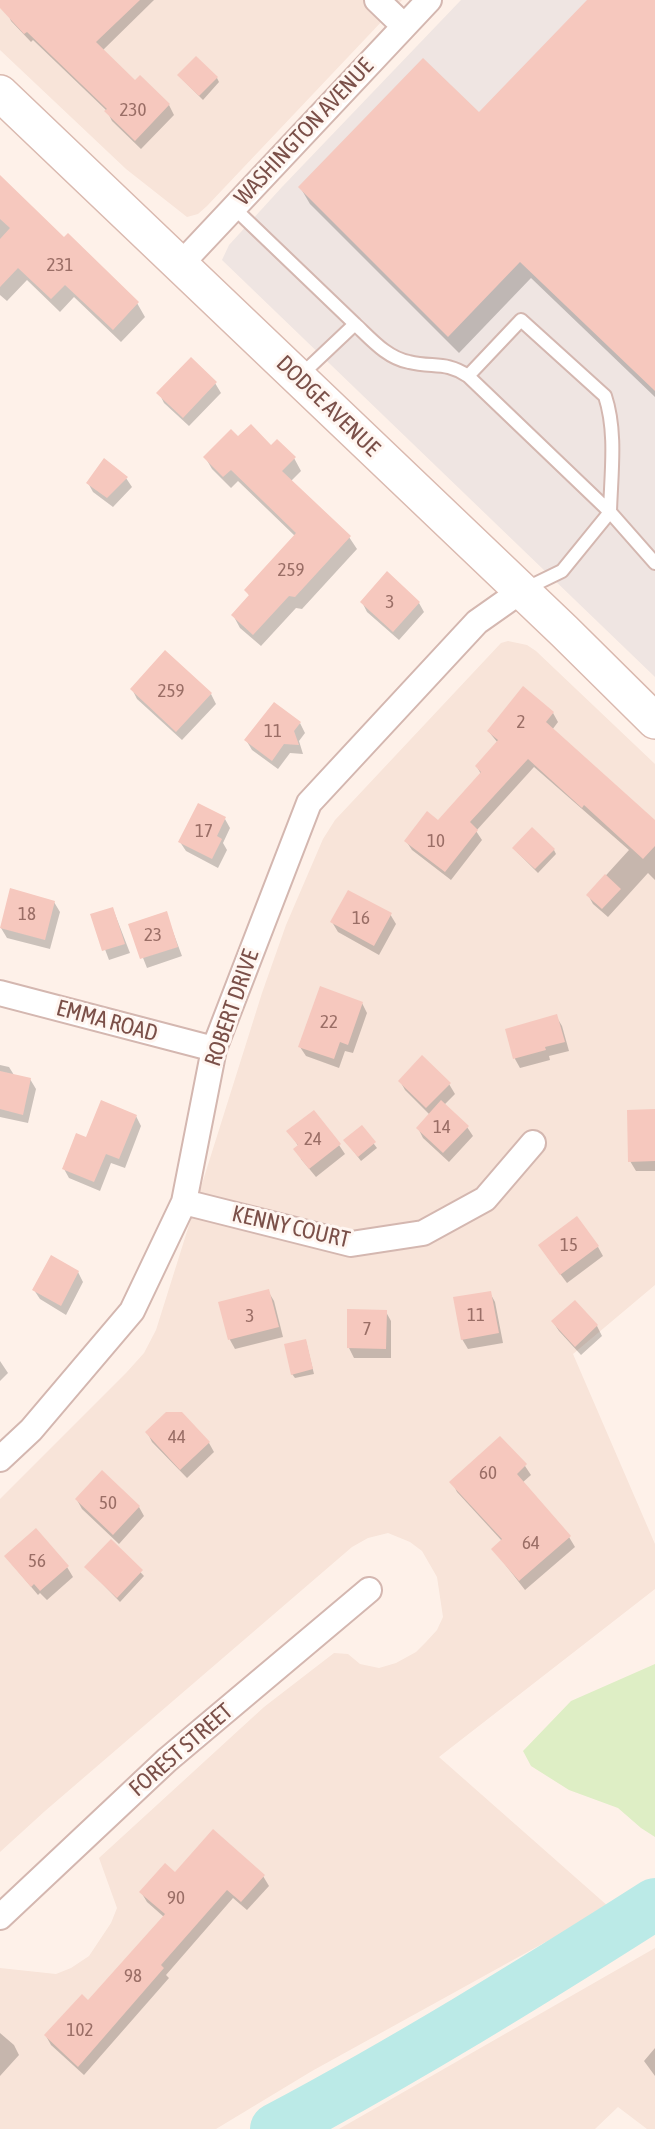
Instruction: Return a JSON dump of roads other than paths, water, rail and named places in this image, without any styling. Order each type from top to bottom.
[{"type":"main road","name":"DODGE AVENUE","points":[[0,93],[655,721]]},
{"type":"street","points":[[377,0],[404,26]]},
{"type":"street","name":"WASHINGTON AVENUE","points":[[180,265],[429,0]]},
{"type":"street","name":"ROBERT DRIVE","points":[[0,1458],[31,1430],[132,1311],[184,1202],[214,1049],[309,803],[477,622],[520,591]]},
{"type":"street","name":"EMMA ROAD","points":[[0,993],[214,1049]]},
{"type":"street","name":"KENNY COURT","points":[[184,1202],[351,1244],[423,1233],[485,1199],[533,1143]]},
{"type":"street","name":"FOREST STREET","points":[[0,1917],[167,1760],[369,1590]]},
{"type":"lane","points":[[233,207],[390,355],[409,362],[455,367],[468,376],[610,512],[655,563]]},
{"type":"lane","points":[[468,376],[521,320],[605,396],[609,408],[612,435],[610,512],[562,570],[520,591]]},
{"type":"lane","points":[[298,378],[355,324]]},
{"type":"waterway","points":[[276,2129],[468,2020],[655,1904]]}]
